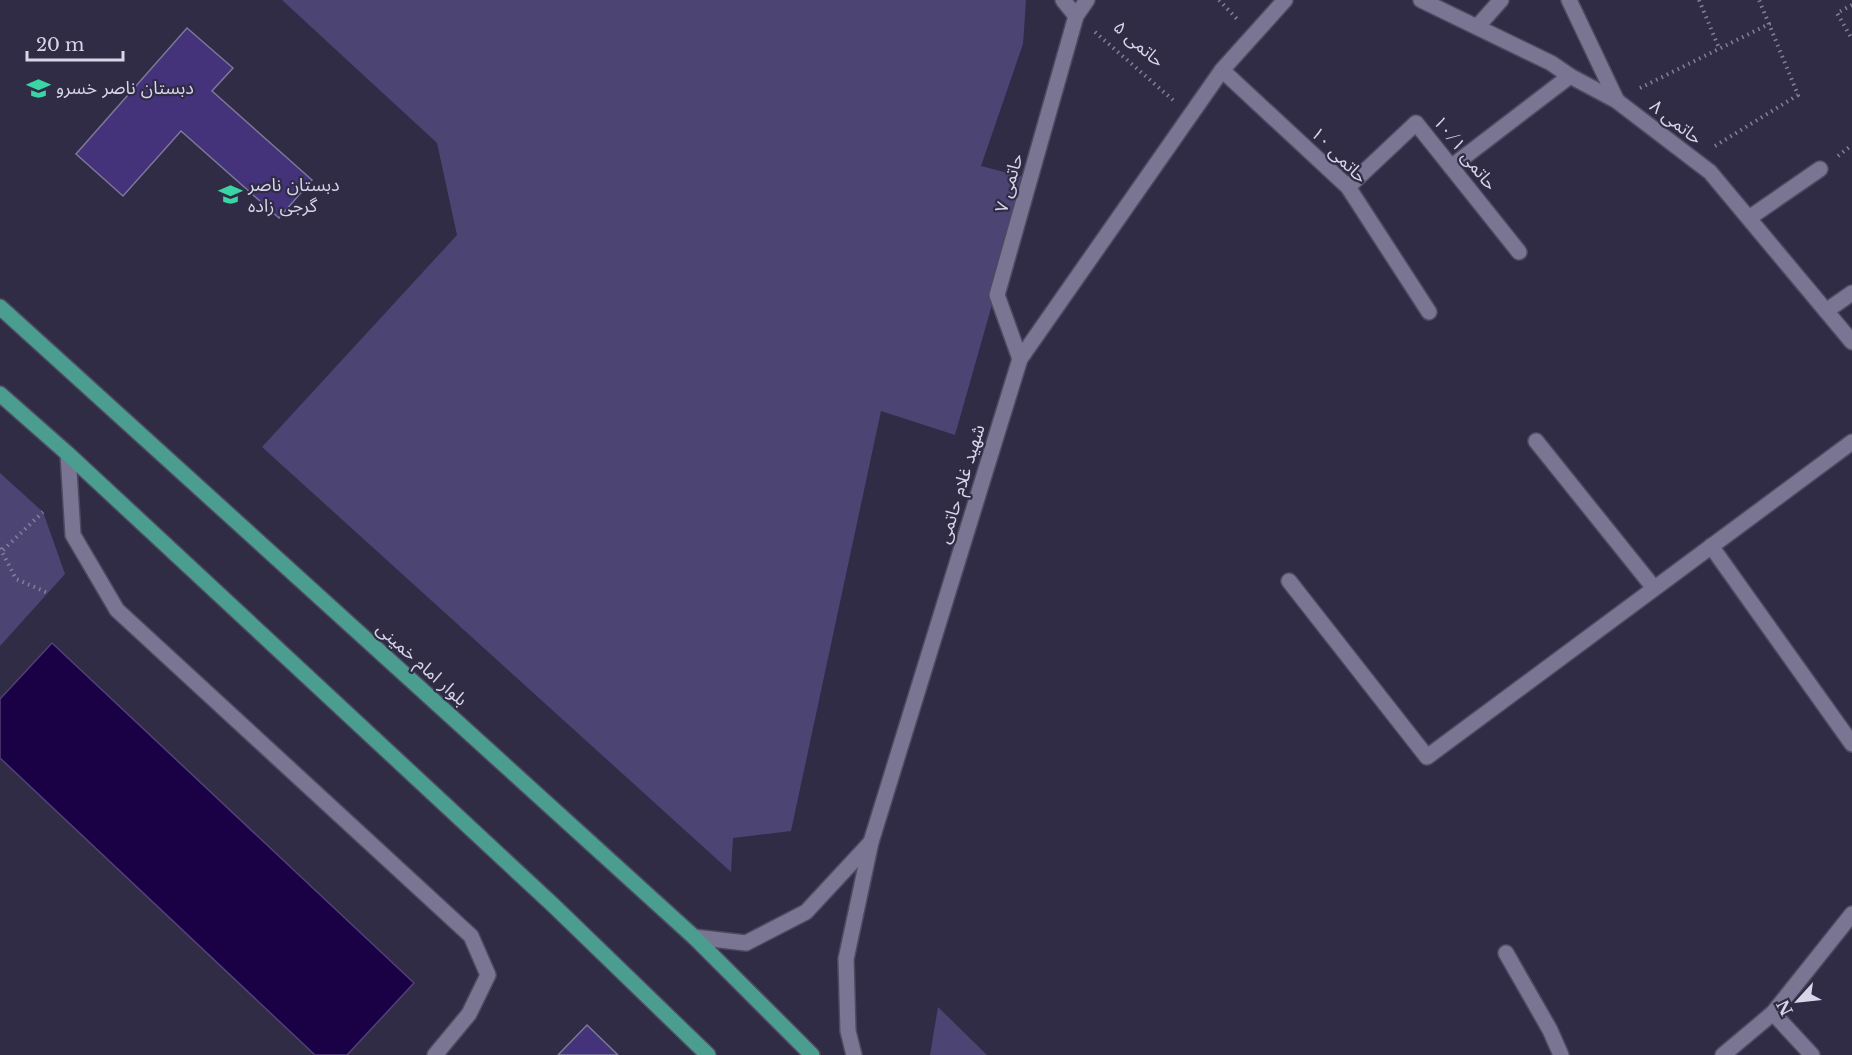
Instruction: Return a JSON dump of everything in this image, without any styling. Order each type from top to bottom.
[{"type":"main road","name":"بلوار امام خمینی","points":[[0,307],[694,937],[812,1055]]},
{"type":"main road","points":[[0,394],[68,454],[553,905],[708,1055]]},
{"type":"street","points":[[1063,0],[1076,16]]},
{"type":"street","name":"حاتمی ۷","points":[[1020,359],[997,295],[1076,16],[1087,0]]},
{"type":"street","name":"شهید غلام حاتمی","points":[[694,937],[746,943],[806,912],[871,842],[1020,359],[1222,70],[1285,0]]},
{"type":"street","name":"حاتمی ۸","points":[[1421,0],[1551,63],[1617,101],[1710,172],[1852,342]]},
{"type":"street","points":[[1477,27],[1501,0]]},
{"type":"street","points":[[1569,0],[1617,101]]},
{"type":"street","name":"حاتمی ۱۰","points":[[1222,70],[1348,187],[1429,312]]},
{"type":"street","points":[[1451,167],[1570,76]]},
{"type":"street","name":"حاتمی ۱۰/۱","points":[[1348,187],[1416,123],[1519,252]]},
{"type":"street","points":[[1749,218],[1820,169]]},
{"type":"street","points":[[1826,311],[1852,293]]},
{"type":"street","points":[[1536,441],[1654,588]]},
{"type":"street","points":[[1289,581],[1427,757],[1852,442]]},
{"type":"street","points":[[68,454],[74,535],[117,610],[471,936],[488,975],[469,1014],[435,1055]]},
{"type":"street","points":[[1712,546],[1852,744]]},
{"type":"street","points":[[854,1055],[848,1031],[846,959],[871,842]]},
{"type":"street","points":[[1724,1055],[1773,1013],[1852,914]]},
{"type":"street","points":[[1506,953],[1550,1030],[1561,1055]]},
{"type":"street","points":[[1773,1013],[1812,1055]]},
{"type":"path","points":[[1699,0],[1719,48]]},
{"type":"path","points":[[1692,160],[1797,95],[1759,0]]},
{"type":"path","points":[[1852,5],[1837,14],[1852,39]]},
{"type":"path","name":"حاتمی ۵","points":[[1076,16],[1191,116]]},
{"type":"path","points":[[1617,101],[1769,24]]},
{"type":"path","points":[[44,512],[1,549],[16,579],[48,592]]},
{"type":"shaded area","points":[[282,0],[1026,0],[1023,44],[981,166],[1028,178],[955,435],[881,411],[791,831],[733,838],[731,872],[262,447],[457,235],[437,143]]},
{"type":"shaded area","points":[[0,473],[43,512],[65,574],[0,646]]},
{"type":"shaded area","points":[[52,643],[414,983],[347,1055],[315,1055],[0,758],[0,699]]},
{"type":"shaded area","points":[[938,1007],[987,1055],[930,1055]]},
{"type":"building","points":[[187,28],[233,68],[212,91],[312,180],[279,218],[181,131],[123,196],[76,154]]},
{"type":"building","points":[[587,1025],[618,1055],[558,1055]]},
{"type":"place","name":"دبستان ناصر خسرو","points":[[38,88]]},
{"type":"place","name":"دبستان ناصر گرجی زاده","points":[[230,195]]}]
